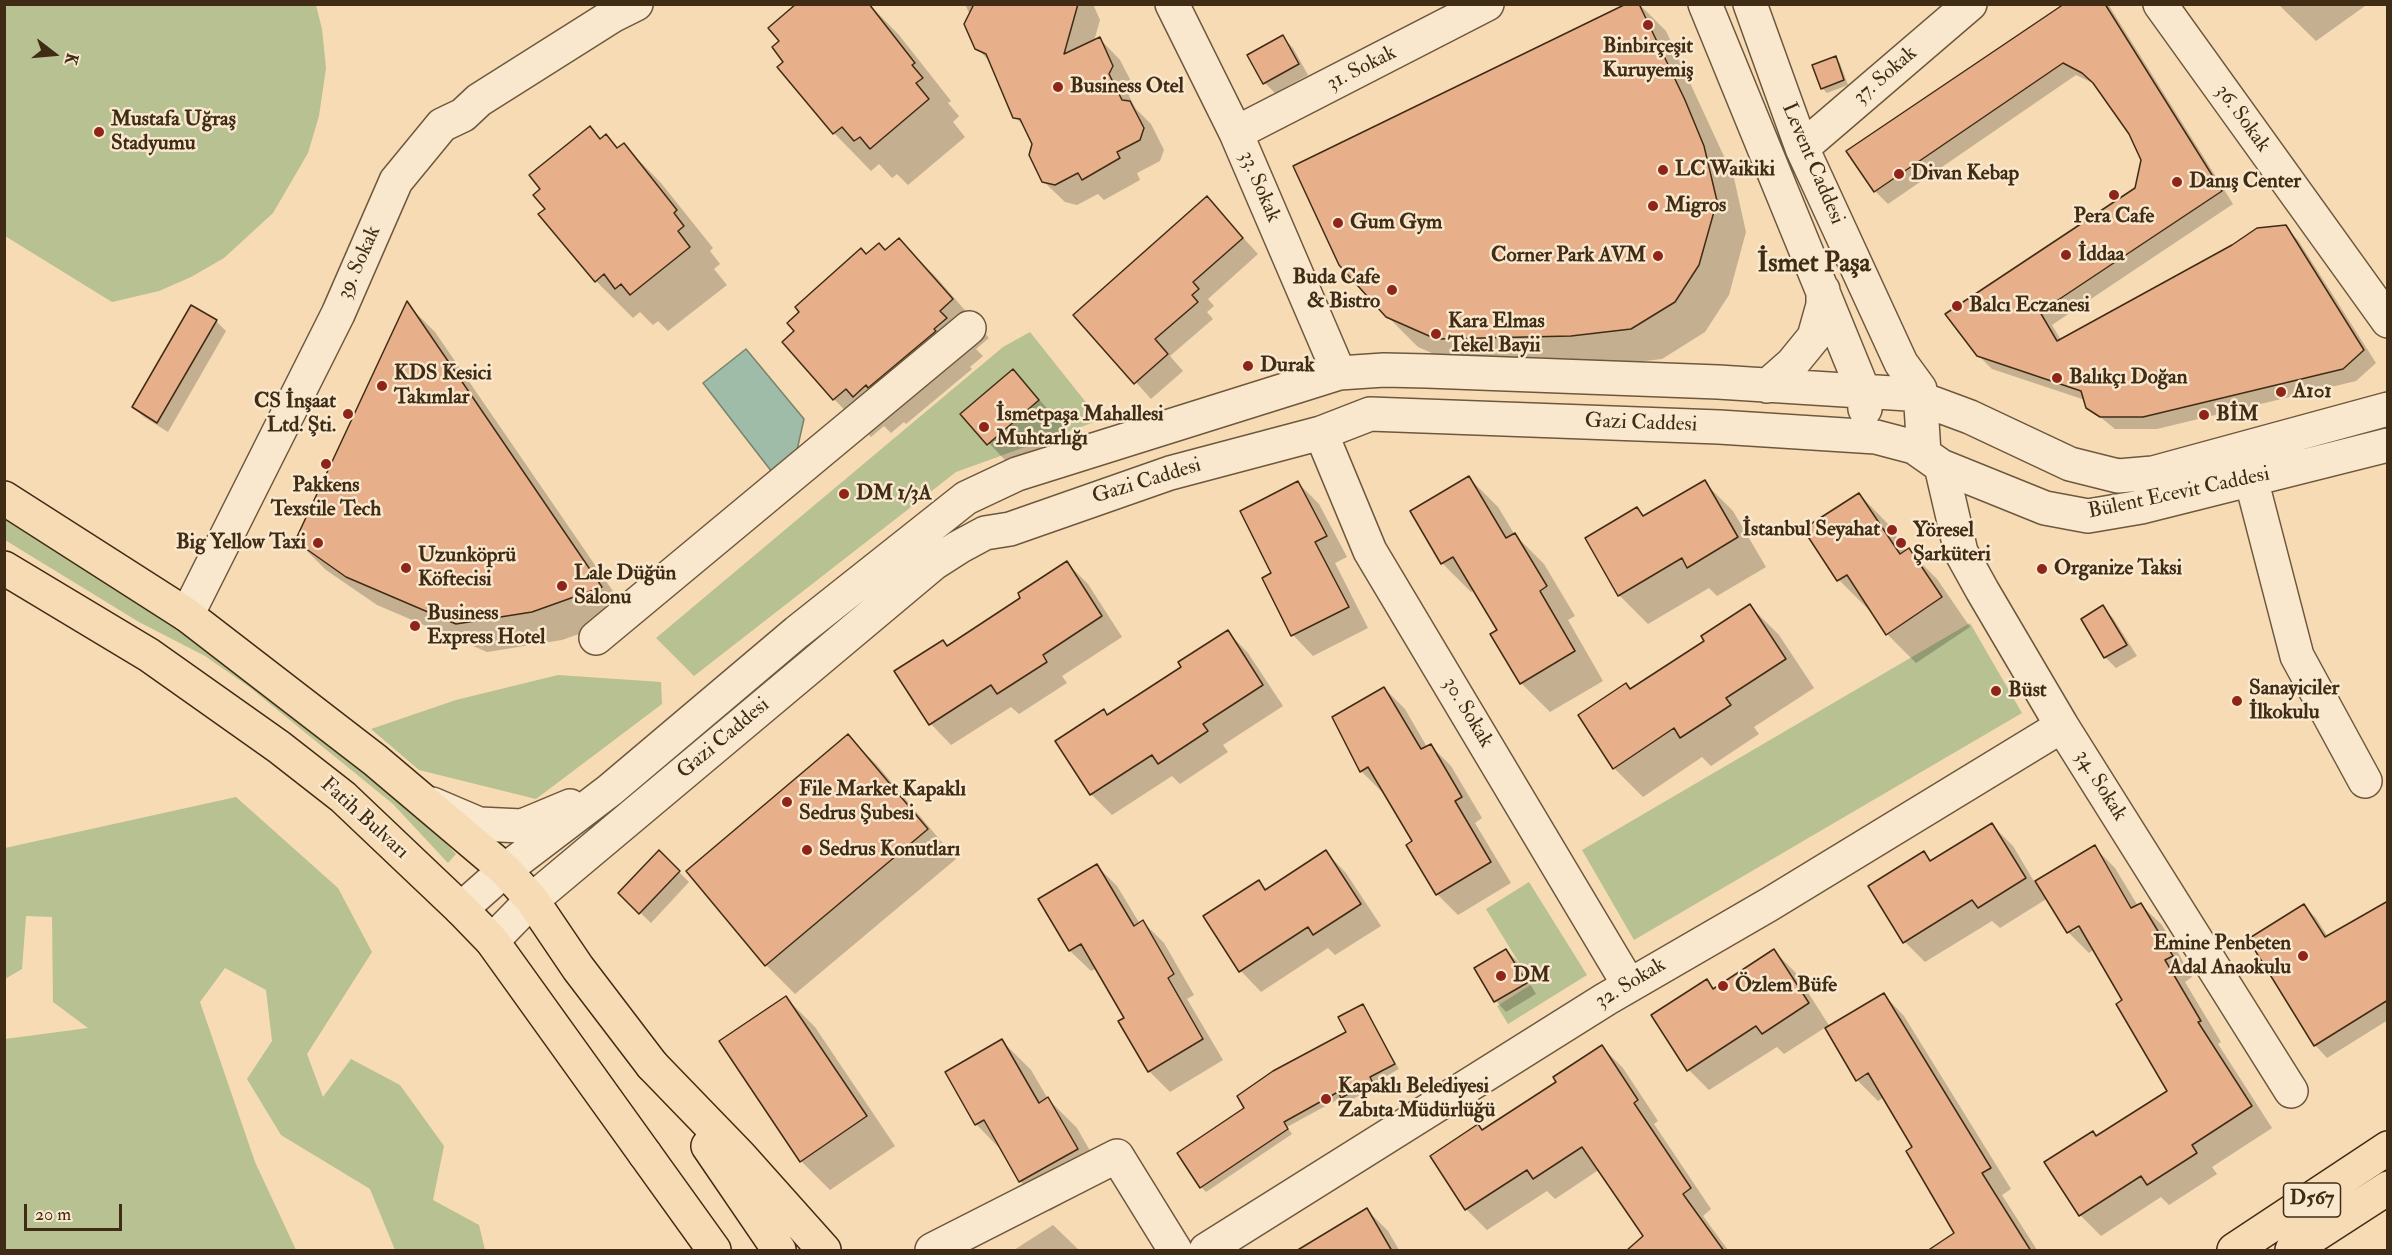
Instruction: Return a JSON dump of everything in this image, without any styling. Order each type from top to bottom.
[{"type":"main road","points":[[4,498],[187,615],[295,696],[424,800],[505,870],[532,900],[578,968],[652,1065],[779,1251]]},
{"type":"main road","name":"Fatih Bulvarı","points":[[4,568],[149,655],[279,747],[343,797],[492,941],[645,1155]]},
{"type":"main road","points":[[652,1065],[740,1156],[824,1251]]},
{"type":"main road","name":"D567","points":[[2234,1251],[2388,1148]]},
{"type":"main road","points":[[645,1155],[697,1251]]},
{"type":"main road","points":[[645,1155],[714,1251]]},
{"type":"main road","name":"D567","points":[[2292,1251],[2388,1188]]},
{"type":"street","name":"33. Sokak","points":[[1172,4],[1236,133],[1339,373]]},
{"type":"street","name":"31. Sokak","points":[[1236,133],[1487,4]]},
{"type":"street","name":"Levent Caddesi","points":[[1705,4],[1863,390],[1867,436]]},
{"type":"street","name":"Levent Caddesi","points":[[1750,4],[1802,148],[1901,363],[1920,389],[1932,460]]},
{"type":"street","name":"37. Sokak","points":[[1802,148],[1970,4]]},
{"type":"street","name":"36. Sokak","points":[[2160,4],[2388,321]]},
{"type":"street","name":"39. Sokak","points":[[187,615],[338,314],[396,181],[442,126],[463,115],[479,100],[618,8]]},
{"type":"street","points":[[1767,386],[1792,364],[1815,337],[1823,305],[1823,290]]},
{"type":"street","points":[[596,638],[969,328]]},
{"type":"street","points":[[461,909],[505,870],[610,790],[797,632],[966,498],[1017,474],[1339,373],[1395,370],[1863,390],[1908,394],[1970,417],[2070,464],[2118,476],[2153,473],[2388,409]]},
{"type":"street","name":"Gazi Caddesi","points":[[492,941],[532,900],[934,563],[984,533],[1010,528],[1170,473],[1321,432],[1370,414],[1719,427],[1867,436],[1914,447],[1932,460]]},
{"type":"street","name":"30. Sokak","points":[[1321,432],[1370,551],[1629,985]]},
{"type":"street","name":"Bülent Ecevit Caddesi","points":[[1932,460],[2045,508],[2088,516],[2141,507],[2388,445]]},
{"type":"street","name":"34. Sokak","points":[[1932,460],[1961,552],[2062,726],[2291,1091]]},
{"type":"street","points":[[2251,479],[2297,657],[2365,781]]},
{"type":"street","name":"32. Sokak","points":[[1206,1251],[1629,985],[1770,904],[2062,726]]},
{"type":"street","points":[[424,800],[479,824],[522,826],[610,790]]},
{"type":"street","points":[[932,1251],[1117,1156],[1175,1251]]},
{"type":"shaded area","points":[[4,5],[316,5],[322,29],[326,68],[319,116],[308,153],[273,213],[224,258],[191,277],[159,291],[112,302],[5,236]]},
{"type":"shaded area","points":[[1030,332],[1100,420],[956,472],[694,676],[656,638],[1003,347]]},
{"type":"shaded area","points":[[746,349],[804,419],[797,450],[772,472],[703,383]]},
{"type":"shaded area","points":[[4,519],[211,649],[401,796],[456,854],[448,863],[393,804],[248,686],[205,656],[139,622],[5,540]]},
{"type":"shaded area","points":[[1970,623],[2022,713],[1634,940],[1582,850]]},
{"type":"shaded area","points":[[558,675],[661,682],[662,704],[536,799],[419,770],[371,729],[456,700]]},
{"type":"shaded area","points":[[236,797],[338,888],[372,952],[307,1054],[323,1097],[351,1059],[400,1085],[444,1146],[433,1200],[479,1225],[485,1250],[395,1250],[370,1189],[281,1135],[247,1079],[272,1041],[266,990],[225,968],[200,1002],[255,1162],[296,1250],[5,1250],[5,1039],[88,1028],[53,1002],[52,917],[26,916],[22,969],[5,979],[5,848]]},
{"type":"shaded area","points":[[1529,882],[1587,975],[1508,1024],[1497,1006],[1532,984],[1486,909]]},
{"type":"building","points":[[796,4],[869,4],[915,63],[912,65],[923,78],[916,83],[929,99],[870,149],[860,137],[854,141],[842,127],[833,134],[777,67],[783,62],[772,47],[779,41],[768,28]]},
{"type":"building","name":"Business Otel","points":[[974,4],[1078,4],[1064,54],[1100,37],[1113,66],[1109,74],[1122,100],[1130,101],[1144,128],[1140,140],[1117,152],[1120,158],[1082,180],[1078,173],[1055,185],[1042,182],[1029,155],[1032,144],[1020,119],[1013,118],[986,54],[975,49],[964,24]]},
{"type":"building","points":[[1626,4],[1639,4],[1685,100],[1704,146],[1717,201],[1699,265],[1675,302],[1631,329],[1571,336],[1436,339],[1386,317],[1339,265],[1293,166]]},
{"type":"building","points":[[2064,4],[2105,4],[2222,191],[2040,312],[2057,341],[2232,245],[2257,228],[2286,225],[2364,350],[2343,369],[2143,417],[2100,417],[2086,408],[2081,391],[1977,356],[1945,314],[2135,188],[2141,160],[2129,134],[2093,83],[2082,73],[2063,63],[1874,192],[1846,151]]},
{"type":"building","points":[[1283,35],[1299,64],[1263,84],[1247,55]]},
{"type":"building","points":[[1836,56],[1844,80],[1821,89],[1812,65]]},
{"type":"building","points":[[590,126],[600,139],[606,134],[617,148],[624,143],[677,210],[674,213],[684,226],[678,231],[690,247],[630,295],[621,284],[615,289],[604,274],[595,282],[538,214],[545,209],[533,195],[540,189],[529,175]]},
{"type":"building","points":[[1207,196],[1243,238],[1193,282],[1199,289],[1192,295],[1198,302],[1155,339],[1168,354],[1134,384],[1073,315]]},
{"type":"building","points":[[899,238],[953,299],[940,311],[947,318],[934,329],[936,331],[868,388],[866,385],[853,397],[846,389],[833,400],[782,342],[794,331],[787,323],[799,312],[795,307],[861,248],[866,254],[879,243],[885,250]]},
{"type":"building","points":[[407,301],[602,587],[532,612],[456,624],[346,577],[295,541]]},
{"type":"building","points":[[191,305],[217,320],[157,423],[132,407]]},
{"type":"building","points":[[1013,369],[1039,400],[987,445],[960,414]]},
{"type":"building","points":[[1469,476],[1506,538],[1515,533],[1547,586],[1540,591],[1575,651],[1520,684],[1490,634],[1497,630],[1453,557],[1441,564],[1410,511]]},
{"type":"building","points":[[1705,480],[1738,537],[1687,568],[1682,558],[1618,596],[1585,538],[1637,507],[1643,516]]},
{"type":"building","points":[[1298,481],[1327,536],[1315,542],[1349,607],[1291,636],[1262,578],[1271,573],[1240,511]]},
{"type":"building","points":[[1859,493],[1900,554],[1909,548],[1942,597],[1886,635],[1847,575],[1837,581],[1803,529]]},
{"type":"building","points":[[1067,561],[1102,616],[1043,655],[1047,662],[997,694],[991,685],[929,725],[894,671],[943,640],[947,646],[1020,598],[1018,593]]},
{"type":"building","points":[[1750,604],[1786,659],[1726,698],[1731,705],[1680,738],[1674,728],[1613,769],[1578,715],[1626,683],[1630,689],[1704,641],[1701,636]]},
{"type":"building","points":[[2103,605],[2127,645],[2104,658],[2081,619]]},
{"type":"building","points":[[1228,630],[1263,685],[1203,724],[1208,731],[1158,764],[1152,755],[1090,795],[1055,741],[1104,709],[1107,715],[1181,667],[1178,662]]},
{"type":"building","points":[[1384,687],[1421,749],[1431,744],[1462,797],[1455,801],[1491,862],[1436,895],[1406,845],[1412,841],[1368,767],[1360,772],[1332,717]]},
{"type":"building","name":"Sedrus Konutları","points":[[848,734],[928,829],[765,966],[686,871]]},
{"type":"building","points":[[1992,823],[2026,878],[1978,908],[1972,900],[1903,943],[1868,886],[1924,851],[1930,861]]},
{"type":"building","points":[[2095,845],[2131,908],[2141,903],[2173,956],[2165,960],[2201,1021],[2198,1022],[2252,1106],[2192,1145],[2197,1153],[2147,1185],[2141,1176],[2079,1216],[2044,1162],[2093,1131],[2096,1136],[2167,1091],[2116,1004],[2122,1000],[2079,926],[2067,933],[2035,881]]},
{"type":"building","points":[[659,850],[680,871],[639,914],[618,893]]},
{"type":"building","points":[[1326,850],[1361,904],[1313,935],[1308,927],[1239,972],[1203,916],[1259,880],[1265,890]]},
{"type":"building","points":[[1097,864],[1134,926],[1143,920],[1174,974],[1168,978],[1203,1039],[1148,1072],[1118,1021],[1124,1018],[1081,944],[1069,951],[1038,899]]},
{"type":"building","points":[[2388,901],[2388,1000],[2314,1046],[2248,939],[2304,904],[2325,937]]},
{"type":"building","name":"DM","points":[[1506,949],[1527,983],[1494,1002],[1474,968]]},
{"type":"building","points":[[1774,949],[1809,1003],[1762,1034],[1756,1026],[1687,1071],[1651,1015],[1707,979],[1713,989]]},
{"type":"building","points":[[1884,993],[1991,1168],[1982,1173],[2031,1251],[1927,1251],[1954,1233],[1906,1151],[1912,1147],[1868,1073],[1856,1081],[1825,1028]]},
{"type":"building","points":[[786,996],[867,1116],[800,1162],[719,1041]]},
{"type":"building","points":[[1363,1004],[1395,1064],[1370,1077],[1372,1081],[1341,1098],[1338,1092],[1284,1122],[1288,1129],[1200,1188],[1177,1153],[1244,1108],[1237,1096],[1273,1071],[1346,1032],[1338,1017]]},
{"type":"building","points":[[1002,1039],[1039,1103],[1048,1097],[1078,1149],[1019,1182],[984,1120],[975,1125],[945,1072]]},
{"type":"building","points":[[1602,1045],[1638,1100],[1634,1103],[1691,1188],[1683,1194],[1724,1251],[1626,1251],[1643,1236],[1582,1147],[1533,1179],[1527,1170],[1465,1210],[1430,1156],[1478,1124],[1482,1130],[1556,1082],[1553,1077]]},
{"type":"building","points":[[1367,1208],[1392,1251],[1296,1251]]},
{"type":"place","name":"Binbirçeşit Kuruyemiş","points":[[1648,25]]},
{"type":"place","name":"Business Otel","points":[[1058,87]]},
{"type":"place","name":"Mustafa Uğraş Stadyumu","points":[[99,132]]},
{"type":"place","name":"LC Waikiki","points":[[1663,170]]},
{"type":"place","name":"Divan Kebap","points":[[1899,174]]},
{"type":"place","name":"Danış Center","points":[[2177,182]]},
{"type":"place","name":"Pera Cafe","points":[[2114,195]]},
{"type":"place","name":"Migros","points":[[1653,206]]},
{"type":"place","name":"Gum Gym","points":[[1338,223]]},
{"type":"place","name":"İddaa","points":[[2066,255]]},
{"type":"place","name":"Corner Park AVM","points":[[1658,256]]},
{"type":"place","name":"Buda Cafe & Bistro","points":[[1392,290]]},
{"type":"place","name":"Balcı Eczanesi","points":[[1957,306]]},
{"type":"place","name":"Kara Elmas Tekel Bayii","points":[[1436,334]]},
{"type":"place","name":"Durak","points":[[1248,366]]},
{"type":"place","name":"Balıkçı Doğan","points":[[2057,378]]},
{"type":"place","name":"KDS Kesici Takımlar","points":[[382,386]]},
{"type":"place","name":"A101","points":[[2281,392]]},
{"type":"place","name":"CS İnşaat Ltd. Şti.","points":[[348,414]]},
{"type":"place","name":"BİM","points":[[2204,415]]},
{"type":"place","name":"İsmetpaşa Mahallesi Muhtarlığı","points":[[984,427]]},
{"type":"place","name":"Pakkens Texstile Tech","points":[[326,464]]},
{"type":"place","name":"DM 1/3A","points":[[844,494]]},
{"type":"place","name":"İstanbul Seyahat","points":[[1892,530]]},
{"type":"place","name":"Big Yellow Taxi","points":[[318,543]]},
{"type":"place","name":"Yöresel Şarküteri","points":[[1901,543]]},
{"type":"place","name":"Uzunköprü Köftecisi","points":[[406,568]]},
{"type":"place","name":"Organize Taksi","points":[[2042,569]]},
{"type":"place","name":"Lale Düğün Salonu","points":[[562,586]]},
{"type":"place","name":"Business Express Hotel","points":[[415,626]]},
{"type":"place","name":"Büst","points":[[1996,691]]},
{"type":"place","name":"Sanayiciler İlkokulu","points":[[2237,701]]},
{"type":"place","name":"File Market Kapaklı Sedrus Şubesi","points":[[787,802]]},
{"type":"place","name":"Sedrus Konutları","points":[[807,850]]},
{"type":"place","name":"Emine Penbeten Adal Anaokulu","points":[[2303,956]]},
{"type":"place","name":"DM","points":[[1501,976]]},
{"type":"place","name":"Özlem Büfe","points":[[1723,986]]},
{"type":"place","name":"Kapaklı Belediyesi Zabıta Müdürlüğü","points":[[1326,1099]]},
{"type":"district","name":"İsmet Paşa","points":[[1814,265]]}]
